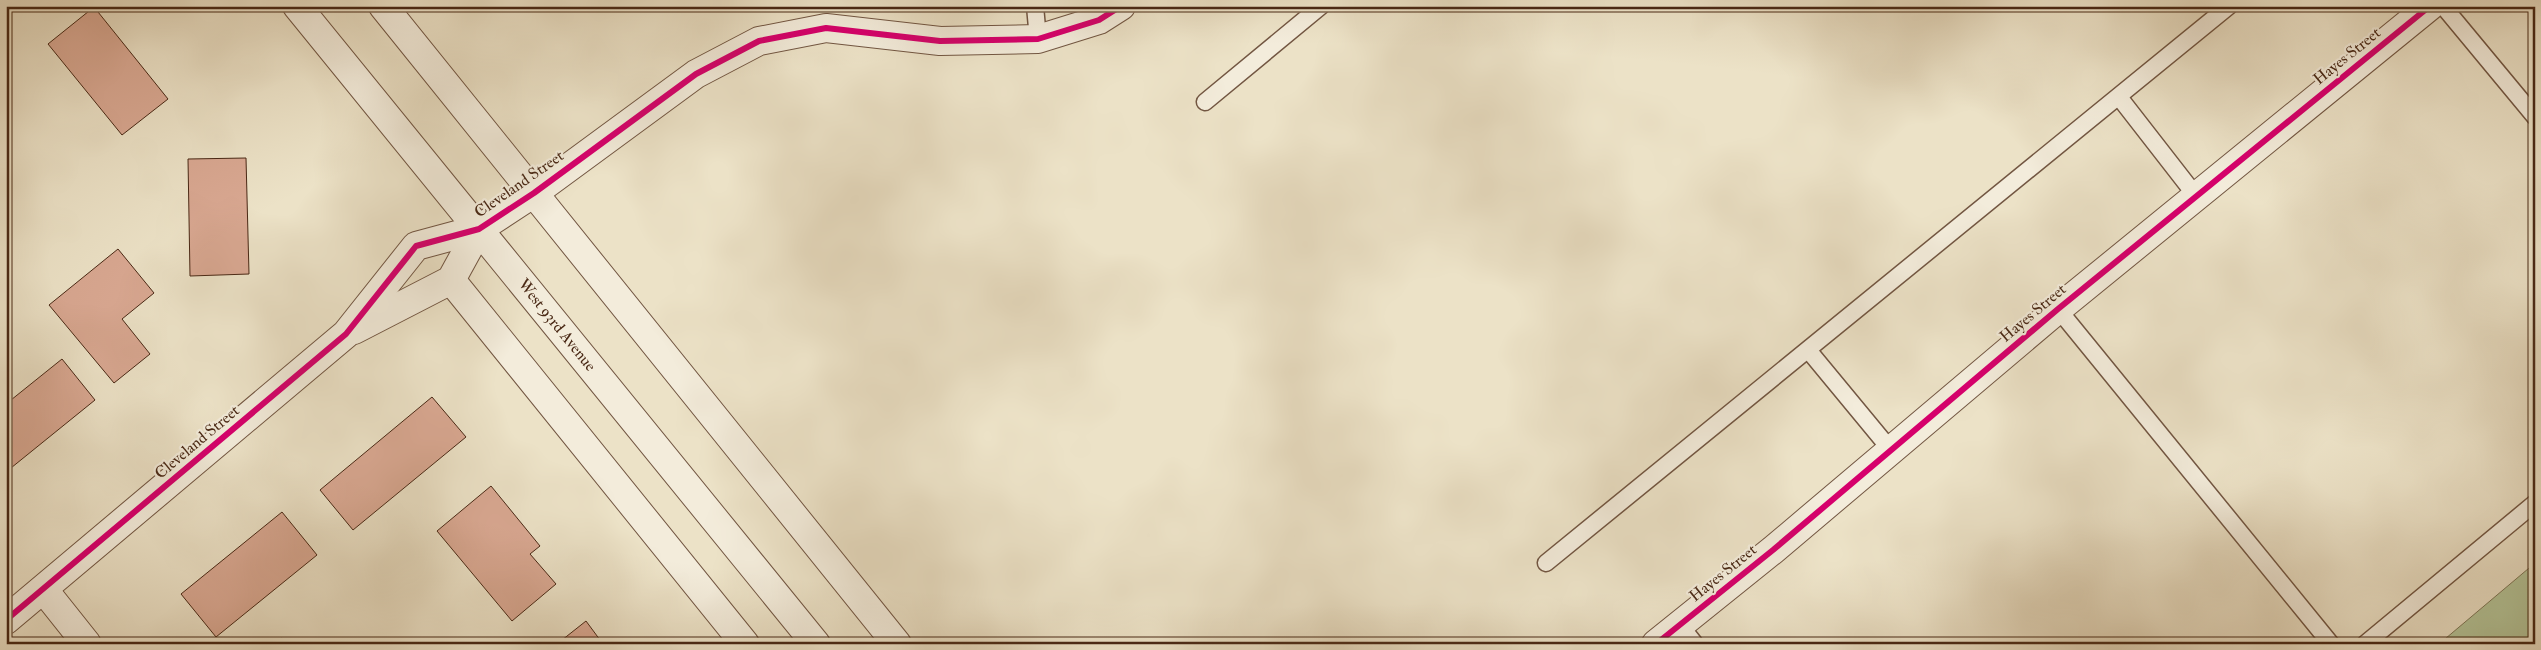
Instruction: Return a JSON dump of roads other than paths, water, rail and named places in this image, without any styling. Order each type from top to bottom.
[{"type":"street","name":"West 93rd Avenue","points":[[298,6],[816,644]]},
{"type":"street","points":[[382,6],[897,644]]},
{"type":"street","name":"Cleveland Street","points":[[6,620],[44,590],[346,334],[416,246],[479,229],[534,193],[696,74],[759,41],[826,28],[940,42],[1038,40],[1099,20],[1121,6]]},
{"type":"street","name":"Hayes Street","points":[[1656,644],[1688,634],[1890,449],[2058,309],[2430,6]]},
{"type":"street","name":"Cleveland Street","points":[[346,334],[451,280],[479,229]]},
{"type":"street","points":[[451,280],[745,644]]},
{"type":"street","points":[[44,590],[87,644]]},
{"type":"lane","points":[[1035,6],[1038,40]]},
{"type":"lane","points":[[1205,102],[1321,6]]},
{"type":"lane","points":[[1546,563],[1809,351],[2229,6]]},
{"type":"lane","points":[[2443,6],[2535,117]]},
{"type":"lane","points":[[2119,97],[2196,196]]},
{"type":"lane","points":[[2058,309],[2331,644]]},
{"type":"lane","points":[[1809,351],[1890,449]]},
{"type":"lane","points":[[2365,644],[2535,504]]}]
